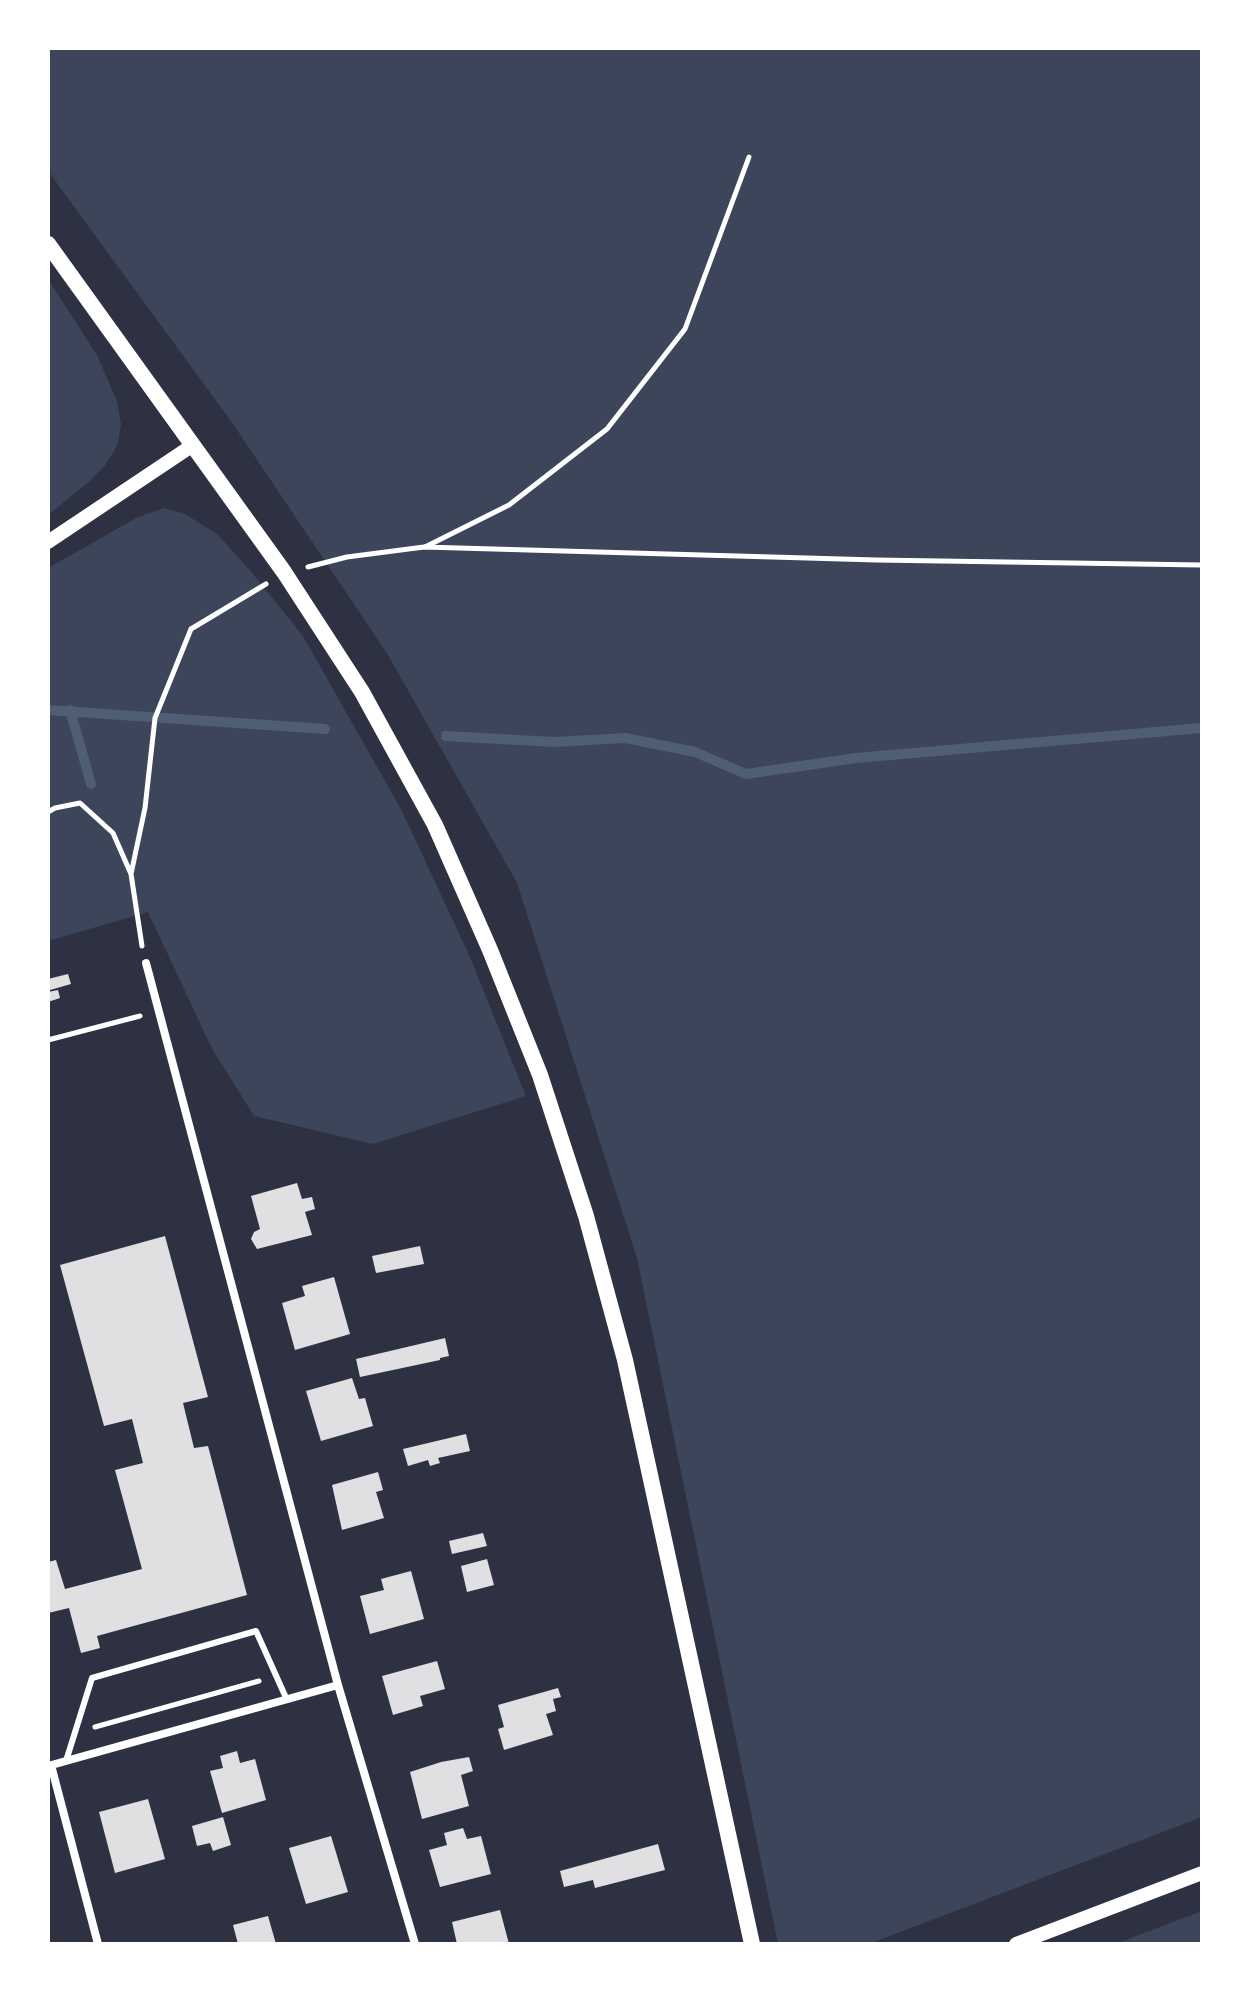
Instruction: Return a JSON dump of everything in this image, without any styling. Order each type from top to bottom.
[{"type":"main road","points":[[48,244],[284,572],[362,692],[435,825],[490,950],[540,1075],[586,1216],[625,1360],[752,1944]]},
{"type":"street","points":[[48,542],[193,445]]},
{"type":"street","points":[[146,963],[338,1685],[415,1944]]},
{"type":"street","points":[[98,1944],[50,1766],[338,1685]]},
{"type":"street","points":[[1016,1944],[1202,1873]]},
{"type":"lane","points":[[66,1761],[92,1678],[256,1631],[287,1700]]},
{"type":"path","points":[[424,547],[509,505],[607,429],[685,329],[749,157]]},
{"type":"path","points":[[146,963],[135,914],[131,874],[145,808],[155,718],[191,629],[284,572],[347,557],[424,547],[876,560],[1202,565]]},
{"type":"path","points":[[48,812],[80,803],[113,833],[131,874]]},
{"type":"path","points":[[48,1040],[158,1011]]},
{"type":"path","points":[[72,1734],[277,1676]]},
{"type":"shaded area","points":[[48,48],[1202,48],[1202,1817],[869,1944],[778,1944],[637,1258],[517,883],[388,655],[233,424],[48,171]]},
{"type":"shaded area","points":[[48,279],[97,355],[117,401],[121,424],[118,444],[106,464],[48,515]]},
{"type":"shaded area","points":[[164,508],[185,514],[217,534],[303,636],[402,811],[470,957],[526,1096],[373,1144],[254,1116],[211,1047],[148,912],[48,941],[48,568],[138,517]]},
{"type":"shaded area","points":[[1202,1911],[1202,1944],[1115,1944]]},
{"type":"building","points":[[68,974],[71,984],[50,990],[48,979]]},
{"type":"building","points":[[58,990],[60,998],[48,1002],[48,992]]},
{"type":"building","points":[[297,1183],[302,1199],[312,1197],[315,1209],[305,1212],[312,1235],[257,1249],[251,1239],[254,1232],[260,1229],[251,1196]]},
{"type":"building","points":[[165,1236],[208,1397],[183,1403],[194,1448],[208,1446],[247,1595],[97,1636],[100,1648],[81,1653],[69,1608],[48,1613],[48,1562],[56,1560],[65,1589],[142,1569],[115,1470],[143,1463],[132,1419],[104,1426],[60,1265]]},
{"type":"building","points":[[420,1246],[424,1264],[376,1273],[372,1256]]},
{"type":"building","points":[[334,1277],[350,1334],[295,1350],[282,1303],[305,1296],[302,1286]]},
{"type":"building","points":[[445,1338],[449,1356],[360,1377],[356,1359]]},
{"type":"building","points":[[352,1378],[359,1399],[365,1398],[373,1426],[321,1441],[306,1391]]},
{"type":"building","points":[[466,1434],[470,1451],[438,1458],[440,1463],[430,1466],[428,1460],[408,1466],[403,1449]]},
{"type":"building","points":[[378,1472],[383,1490],[376,1492],[384,1518],[342,1530],[332,1485]]},
{"type":"building","points":[[483,1533],[487,1546],[452,1554],[449,1541]]},
{"type":"building","points":[[487,1559],[494,1585],[467,1592],[461,1566]]},
{"type":"building","points":[[411,1571],[424,1619],[370,1634],[360,1596],[384,1590],[381,1579]]},
{"type":"building","points":[[437,1661],[445,1689],[420,1696],[423,1706],[393,1715],[382,1676]]},
{"type":"building","points":[[558,1688],[561,1697],[553,1699],[556,1711],[546,1714],[553,1735],[504,1750],[498,1729],[504,1727],[498,1705]]},
{"type":"building","points":[[237,1751],[240,1763],[255,1759],[266,1800],[222,1813],[210,1771],[223,1768],[220,1756]]},
{"type":"building","points":[[469,1757],[473,1771],[461,1775],[469,1806],[422,1819],[410,1772]]},
{"type":"building","points":[[148,1799],[165,1859],[115,1873],[99,1812]]},
{"type":"building","points":[[223,1817],[231,1845],[213,1851],[210,1843],[197,1846],[192,1826]]},
{"type":"building","points":[[463,1828],[467,1839],[481,1836],[491,1874],[440,1887],[429,1850],[447,1845],[444,1833]]},
{"type":"building","points":[[331,1836],[348,1892],[306,1904],[289,1848]]},
{"type":"building","points":[[658,1844],[665,1870],[595,1888],[593,1880],[564,1887],[560,1871]]},
{"type":"building","points":[[500,1910],[509,1944],[457,1944],[452,1922]]},
{"type":"building","points":[[268,1916],[276,1944],[238,1944],[233,1925]]},
{"type":"waterway","points":[[48,710],[325,729]]},
{"type":"waterway","points":[[70,710],[91,784]]},
{"type":"waterway","points":[[446,736],[554,742],[625,738],[695,752],[746,774],[856,758],[1202,728]]}]
